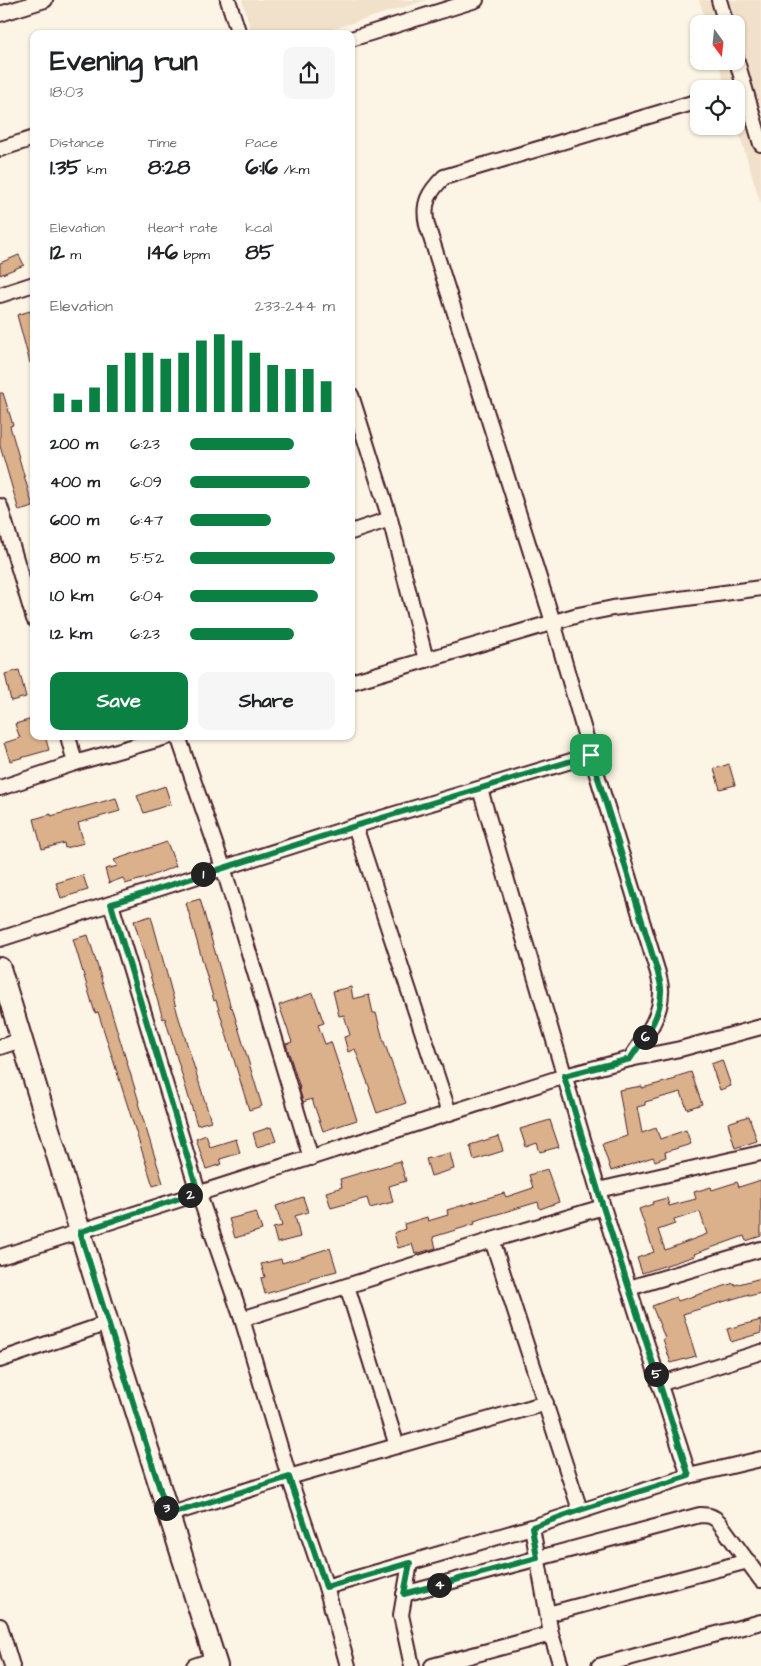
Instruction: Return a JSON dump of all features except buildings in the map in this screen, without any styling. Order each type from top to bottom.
[{"type":"street","points":[[0,14],[45,0]]},
{"type":"street","points":[[228,0],[238,30]]},
{"type":"street","points":[[355,38],[476,0]]},
{"type":"street","points":[[719,0],[723,15]]},
{"type":"street","points":[[745,101],[761,144]]},
{"type":"street","points":[[630,1059],[652,1027],[659,1011],[662,991],[658,973],[591,755],[553,622],[424,212],[432,189],[444,177],[690,103]]},
{"type":"street","points":[[0,148],[30,139]]},
{"type":"street","points":[[0,295],[30,285]]},
{"type":"street","points":[[355,408],[390,519],[426,660]]},
{"type":"street","points":[[0,506],[30,605]]},
{"type":"street","points":[[355,531],[390,519]]},
{"type":"street","points":[[355,681],[553,622],[613,608],[761,588]]},
{"type":"street","points":[[69,740],[75,763]]},
{"type":"street","points":[[0,788],[75,763],[156,740]]},
{"type":"street","points":[[179,740],[223,867],[311,1158]]},
{"type":"street","points":[[0,940],[223,867],[591,755]]},
{"type":"street","points":[[480,789],[603,1207],[689,1476]]},
{"type":"street","points":[[355,826],[449,1113]]},
{"type":"street","points":[[111,904],[198,1192],[242,1320],[289,1477],[326,1587],[348,1666]]},
{"type":"street","points":[[0,968],[108,1323],[216,1663],[194,1666]]},
{"type":"street","points":[[0,1257],[564,1076],[630,1059],[680,1049],[761,1027]]},
{"type":"street","points":[[0,1047],[21,1040]]},
{"type":"street","points":[[598,1190],[761,1153]]},
{"type":"street","points":[[242,1320],[492,1240],[603,1207]]},
{"type":"street","points":[[492,1240],[580,1510]]},
{"type":"street","points":[[629,1288],[761,1249]]},
{"type":"street","points":[[347,1286],[397,1446]]},
{"type":"street","points":[[0,1360],[108,1323]]},
{"type":"street","points":[[659,1384],[761,1352]]},
{"type":"street","points":[[168,1515],[289,1477],[546,1403]]},
{"type":"street","points":[[326,1587],[532,1527],[689,1476],[761,1459]]},
{"type":"street","points":[[404,1594],[700,1515],[714,1516],[761,1580]]},
{"type":"street","points":[[532,1527],[551,1634],[561,1666]]},
{"type":"street","points":[[548,1614],[748,1561]]},
{"type":"street","points":[[410,1563],[401,1615],[412,1666]]},
{"type":"street","points":[[600,1666],[761,1622]]},
{"type":"street","points":[[0,1626],[12,1666]]},
{"type":"street","points":[[432,1666],[551,1634]]},
{"type":"shaded area","points":[[242,0],[427,0],[330,30],[251,30]]},
{"type":"shaded area","points":[[699,0],[761,0],[761,205],[740,135],[745,135],[745,80],[723,80],[721,70],[745,70],[745,15],[704,15]]},
{"type":"route","points":[[591,755],[662,991],[659,1011],[652,1027],[630,1059],[564,1076],[603,1207],[689,1476],[532,1527],[537,1558],[404,1594],[410,1563],[326,1587],[289,1477],[168,1515],[80,1232],[198,1192],[111,904],[355,826],[591,755]]}]
